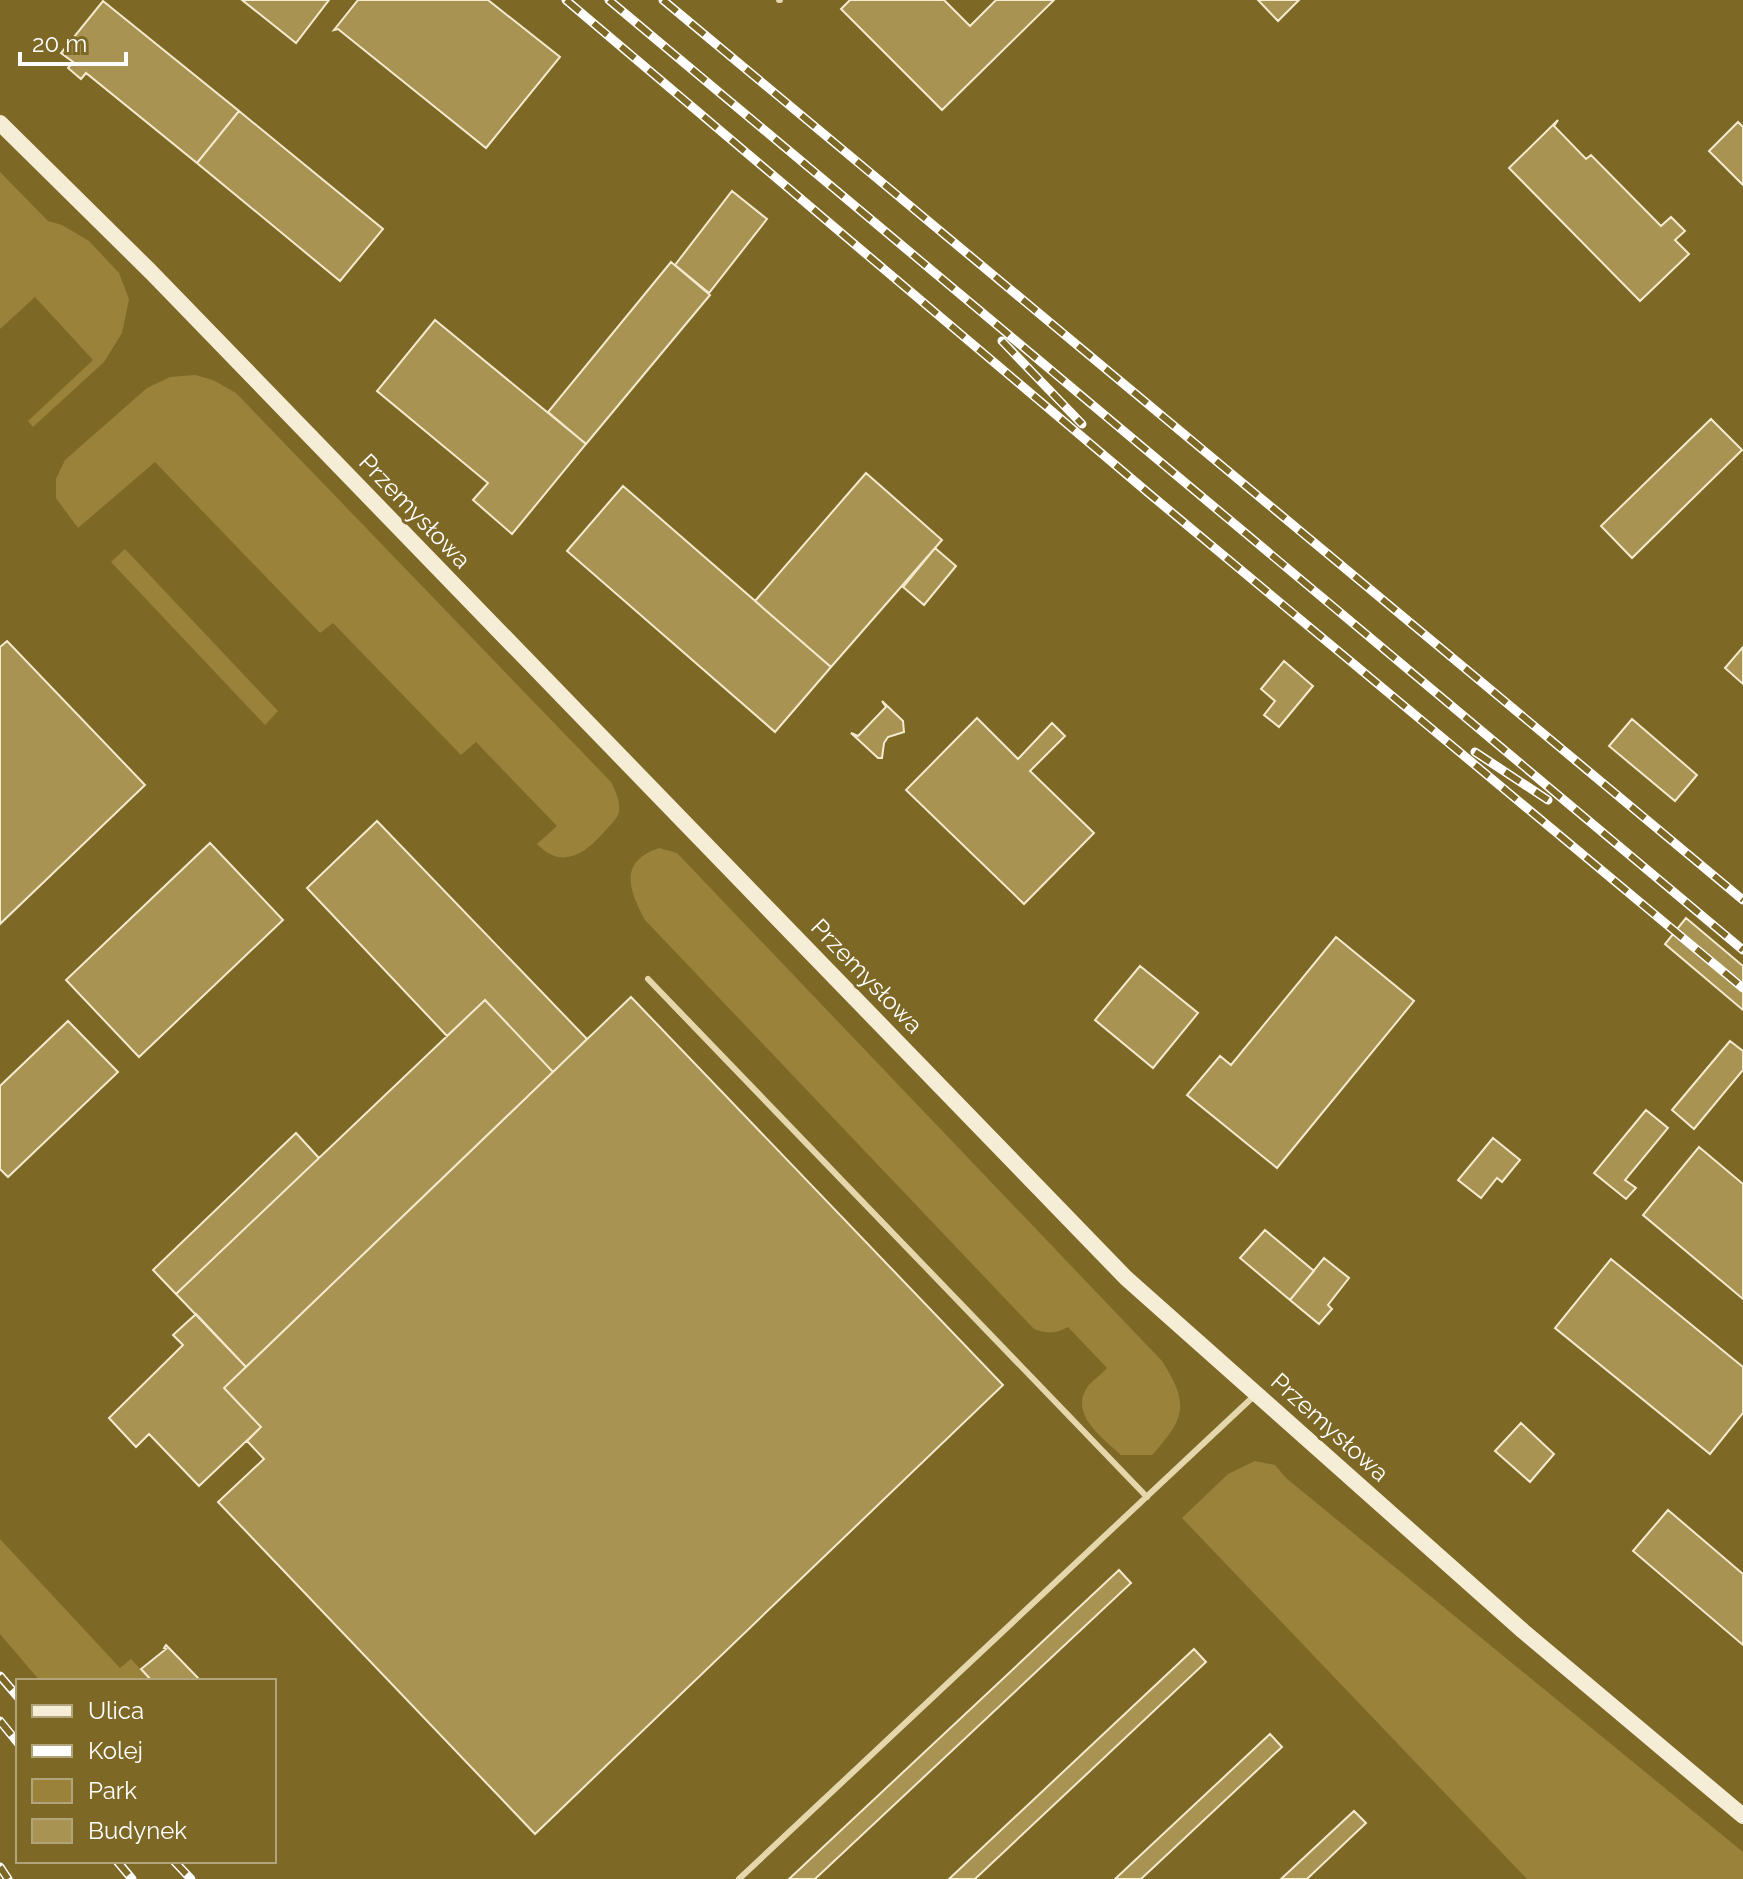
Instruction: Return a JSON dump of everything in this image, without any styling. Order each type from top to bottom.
[{"type":"street","name":"Przemysłowa","points":[[0,123],[151,272],[1126,1278],[1523,1631],[1743,1816]]},
{"type":"lane","points":[[648,979],[1147,1497]]},
{"type":"lane","points":[[739,1879],[1257,1394]]},
{"type":"green space","points":[[0,172],[48,221],[62,225],[89,241],[119,273],[129,299],[122,333],[104,362],[33,427],[28,421],[93,360],[35,297],[0,329]]},
{"type":"green space","points":[[195,375],[213,380],[236,393],[611,782],[618,799],[619,813],[589,846],[573,856],[555,856],[546,852],[537,844],[557,826],[476,742],[461,755],[333,623],[320,633],[155,462],[78,528],[56,498],[56,479],[65,460],[147,388],[170,377]]},
{"type":"green space","points":[[125,549],[278,711],[265,725],[111,562]]},
{"type":"green space","points":[[659,848],[677,853],[1162,1361],[1177,1389],[1180,1411],[1171,1431],[1152,1455],[1121,1455],[1097,1433],[1085,1416],[1083,1396],[1088,1386],[1107,1368],[1068,1327],[1051,1332],[1034,1329],[645,920],[632,888],[632,869],[646,854]]},
{"type":"green space","points":[[1255,1461],[1275,1465],[1286,1478],[1743,1852],[1743,1879],[1527,1879],[1182,1518],[1228,1474]]},
{"type":"green space","points":[[0,1539],[120,1668],[131,1659],[150,1679],[38,1679],[0,1634]]},
{"type":"building","points":[[242,0],[329,0],[296,43]]},
{"type":"building","points":[[358,0],[488,0],[560,57],[486,148],[338,29],[334,30]]},
{"type":"building","points":[[850,0],[944,0],[970,26],[996,0],[1054,0],[942,110],[841,9]]},
{"type":"building","points":[[1258,0],[1299,0],[1278,21]]},
{"type":"building","points":[[103,1],[239,111],[197,163],[86,73],[81,79],[68,68],[73,62],[61,53]]},
{"type":"building","points":[[239,111],[383,229],[340,281],[197,163]]},
{"type":"building","points":[[1558,120],[1554,126],[1586,159],[1591,155],[1661,226],[1671,217],[1685,231],[1675,240],[1689,254],[1640,301],[1509,168]]},
{"type":"building","points":[[1738,122],[1743,127],[1743,185],[1709,151]]},
{"type":"building","points":[[732,191],[767,219],[709,293],[675,265]]},
{"type":"building","points":[[671,262],[710,295],[586,444],[548,412]]},
{"type":"building","points":[[435,320],[586,444],[512,534],[473,500],[488,483],[377,391]]},
{"type":"building","points":[[1711,419],[1742,450],[1632,558],[1601,526]]},
{"type":"building","points":[[866,473],[942,540],[831,667],[755,601]]},
{"type":"building","points":[[623,486],[831,667],[775,732],[567,551]]},
{"type":"building","points":[[935,548],[956,566],[924,605],[903,587]]},
{"type":"building","points":[[7,641],[145,785],[0,924],[0,647]]},
{"type":"building","points":[[1743,647],[1743,684],[1725,668]]},
{"type":"building","points":[[1284,661],[1313,686],[1279,727],[1264,715],[1275,701],[1261,689]]},
{"type":"building","points":[[882,701],[903,721],[904,732],[888,737],[882,758],[878,758],[851,733],[858,736],[886,707]]},
{"type":"building","points":[[977,718],[1018,759],[1052,723],[1065,736],[1030,771],[1094,833],[1024,904],[906,790]]},
{"type":"building","points":[[1632,719],[1697,775],[1675,801],[1609,746]]},
{"type":"building","points":[[377,821],[587,1039],[553,1072],[485,1000],[447,1036],[307,888]]},
{"type":"building","points":[[210,843],[283,920],[139,1057],[66,980]]},
{"type":"building","points":[[1686,918],[1743,966],[1743,1010],[1665,944]]},
{"type":"building","points":[[1336,937],[1414,1001],[1277,1168],[1187,1095],[1220,1056],[1231,1065]]},
{"type":"building","points":[[1140,966],[1198,1013],[1153,1068],[1095,1020]]},
{"type":"building","points":[[631,997],[1003,1385],[535,1834],[218,1502],[264,1459],[247,1441],[261,1427],[224,1388]]},
{"type":"building","points":[[485,1000],[553,1072],[246,1367],[176,1294]]},
{"type":"building","points":[[68,1021],[118,1072],[8,1177],[0,1169],[0,1086]]},
{"type":"building","points":[[1730,1041],[1743,1051],[1743,1070],[1694,1129],[1672,1110]]},
{"type":"building","points":[[1646,1110],[1668,1128],[1625,1180],[1636,1188],[1626,1199],[1594,1173]]},
{"type":"building","points":[[296,1133],[319,1158],[176,1294],[153,1270]]},
{"type":"building","points":[[1493,1138],[1520,1160],[1502,1182],[1497,1178],[1481,1198],[1458,1180]]},
{"type":"building","points":[[1699,1147],[1743,1184],[1743,1299],[1643,1215]]},
{"type":"building","points":[[1265,1230],[1314,1271],[1290,1300],[1240,1258]]},
{"type":"building","points":[[1324,1258],[1349,1278],[1328,1305],[1332,1309],[1319,1324],[1290,1300]]},
{"type":"building","points":[[1611,1259],[1743,1367],[1743,1413],[1710,1454],[1555,1328]]},
{"type":"building","points":[[196,1314],[246,1367],[224,1388],[261,1427],[199,1486],[149,1434],[136,1447],[109,1418],[183,1345],[173,1335]]},
{"type":"building","points":[[1521,1423],[1554,1454],[1530,1482],[1495,1451]]},
{"type":"building","points":[[1668,1510],[1743,1574],[1743,1645],[1633,1551]]},
{"type":"building","points":[[1119,1570],[1131,1583],[815,1879],[789,1879]]},
{"type":"building","points":[[166,1645],[199,1679],[150,1679],[141,1669]]},
{"type":"building","points":[[1194,1649],[1206,1662],[975,1879],[949,1879]]},
{"type":"building","points":[[1270,1734],[1282,1747],[1141,1879],[1115,1879]]},
{"type":"building","points":[[1354,1811],[1366,1823],[1307,1879],[1281,1879]]},
{"type":"railway","points":[[566,0],[1152,496],[1743,988]]},
{"type":"railway","points":[[609,0],[1743,950]]},
{"type":"railway","points":[[663,0],[1743,900]]},
{"type":"railway","points":[[1002,341],[1082,424]]},
{"type":"railway","points":[[1475,752],[1548,800]]},
{"type":"railway","points":[[0,1676],[16,1695]]},
{"type":"railway","points":[[0,1721],[16,1741]]},
{"type":"railway","points":[[119,1863],[132,1879]]},
{"type":"railway","points":[[176,1863],[191,1879]]},
{"type":"railway","points":[[0,1867],[8,1879]]}]
